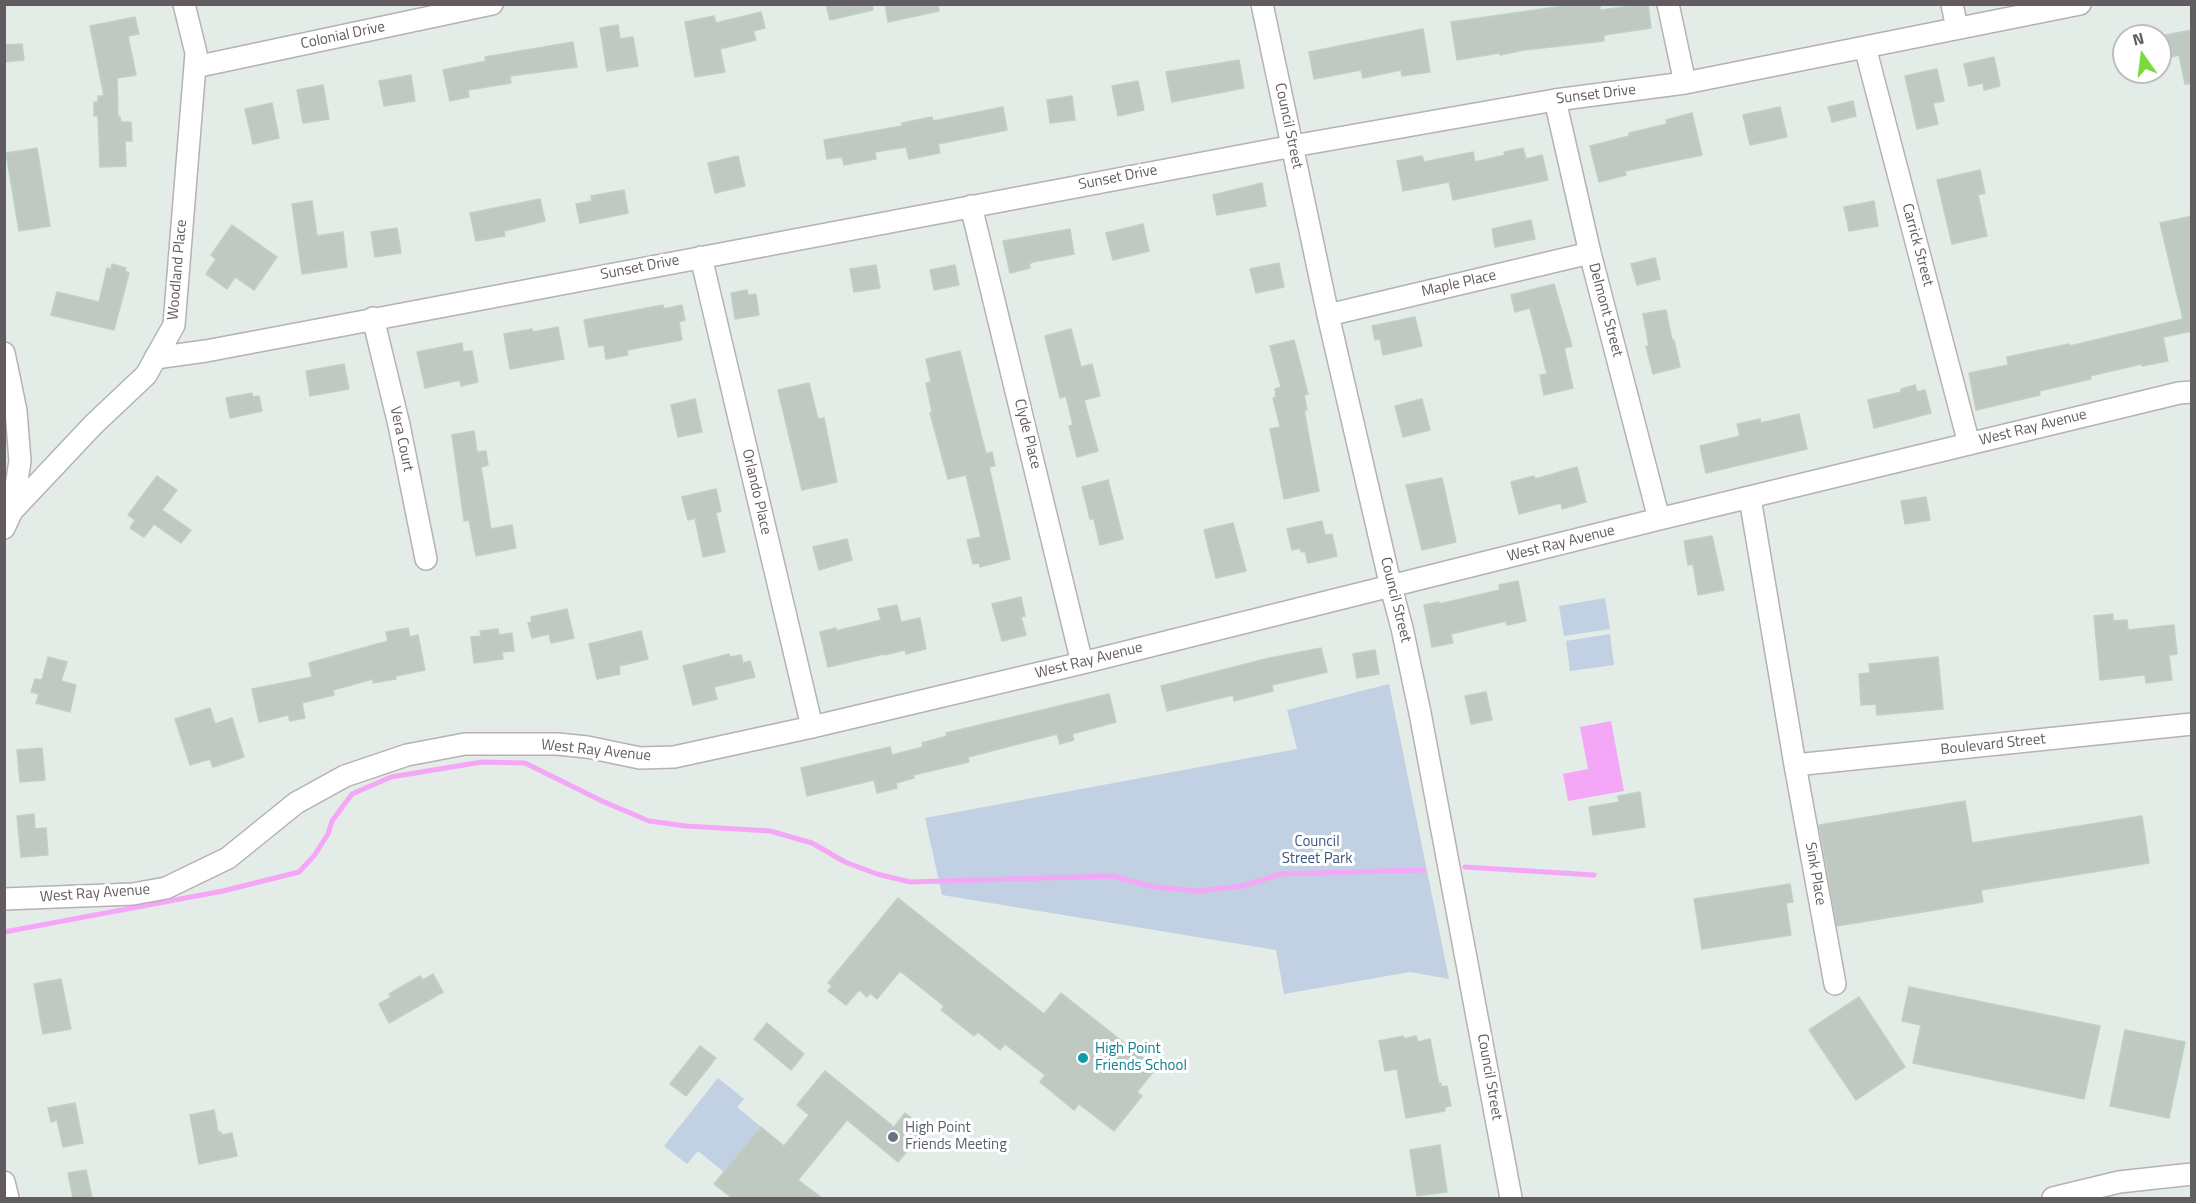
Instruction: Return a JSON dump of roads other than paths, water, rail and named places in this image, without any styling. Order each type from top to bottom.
[{"type":"street","name":"Woodland Place","points":[[8,520],[94,423],[146,375],[174,325],[196,53],[184,4]]},
{"type":"street","name":"Colonial Drive","points":[[195,67],[492,4]]},
{"type":"street","name":"Council Street","points":[[1262,4],[1328,315],[1420,713],[1511,1198]]},
{"type":"street","points":[[1668,4],[1685,83]]},
{"type":"street","points":[[1952,4],[1957,28]]},
{"type":"street","name":"Sunset Drive","points":[[155,358],[206,351],[1293,146],[1555,100],[1685,83],[2080,4]]},
{"type":"street","name":"Carrick Street","points":[[1865,47],[1969,444]]},
{"type":"street","name":"Delmont Street","points":[[1555,100],[1590,253],[1659,519]]},
{"type":"street","name":"Clyde Place","points":[[971,206],[1082,663]]},
{"type":"street","name":"Maple Place","points":[[1328,315],[1590,253]]},
{"type":"street","name":"Orlando Place","points":[[701,257],[812,727]]},
{"type":"street","name":"Vera Court","points":[[373,318],[399,424],[426,560]]},
{"type":"street","points":[[4,353],[16,411],[20,461],[8,520]]},
{"type":"street","name":"West Ray Avenue","points":[[4,899],[132,894],[166,888],[228,858],[296,803],[335,781],[407,755],[465,744],[557,744],[587,747],[640,758],[674,757],[1082,663],[1659,519],[2179,393],[2192,392]]},
{"type":"street","points":[[1750,498],[1795,765]]},
{"type":"street","name":"Boulevard Street","points":[[1795,765],[2192,724]]},
{"type":"street","name":"Sink Place","points":[[1795,765],[1835,984]]},
{"type":"street","points":[[2053,1198],[2119,1182],[2192,1174]]},
{"type":"street","points":[[4,1182],[8,1198]]},
{"type":"waterway","points":[[4,932],[223,891],[299,872],[314,856],[328,834],[332,821],[352,794],[391,777],[482,762],[525,763],[649,821],[686,826],[770,831],[812,843],[845,862],[877,874],[910,882],[1112,876],[1154,887],[1199,891],[1242,886],[1281,874],[1423,870]]},
{"type":"waterway","points":[[1465,867],[1594,875]]},
{"type":"place","name":"High Point Friends School","points":[[1083,1058]]},
{"type":"place","name":"High Point Friends Meeting","points":[[893,1137]]},
{"type":"park label","name":"Council Street Park","points":[[1317,850]]}]
